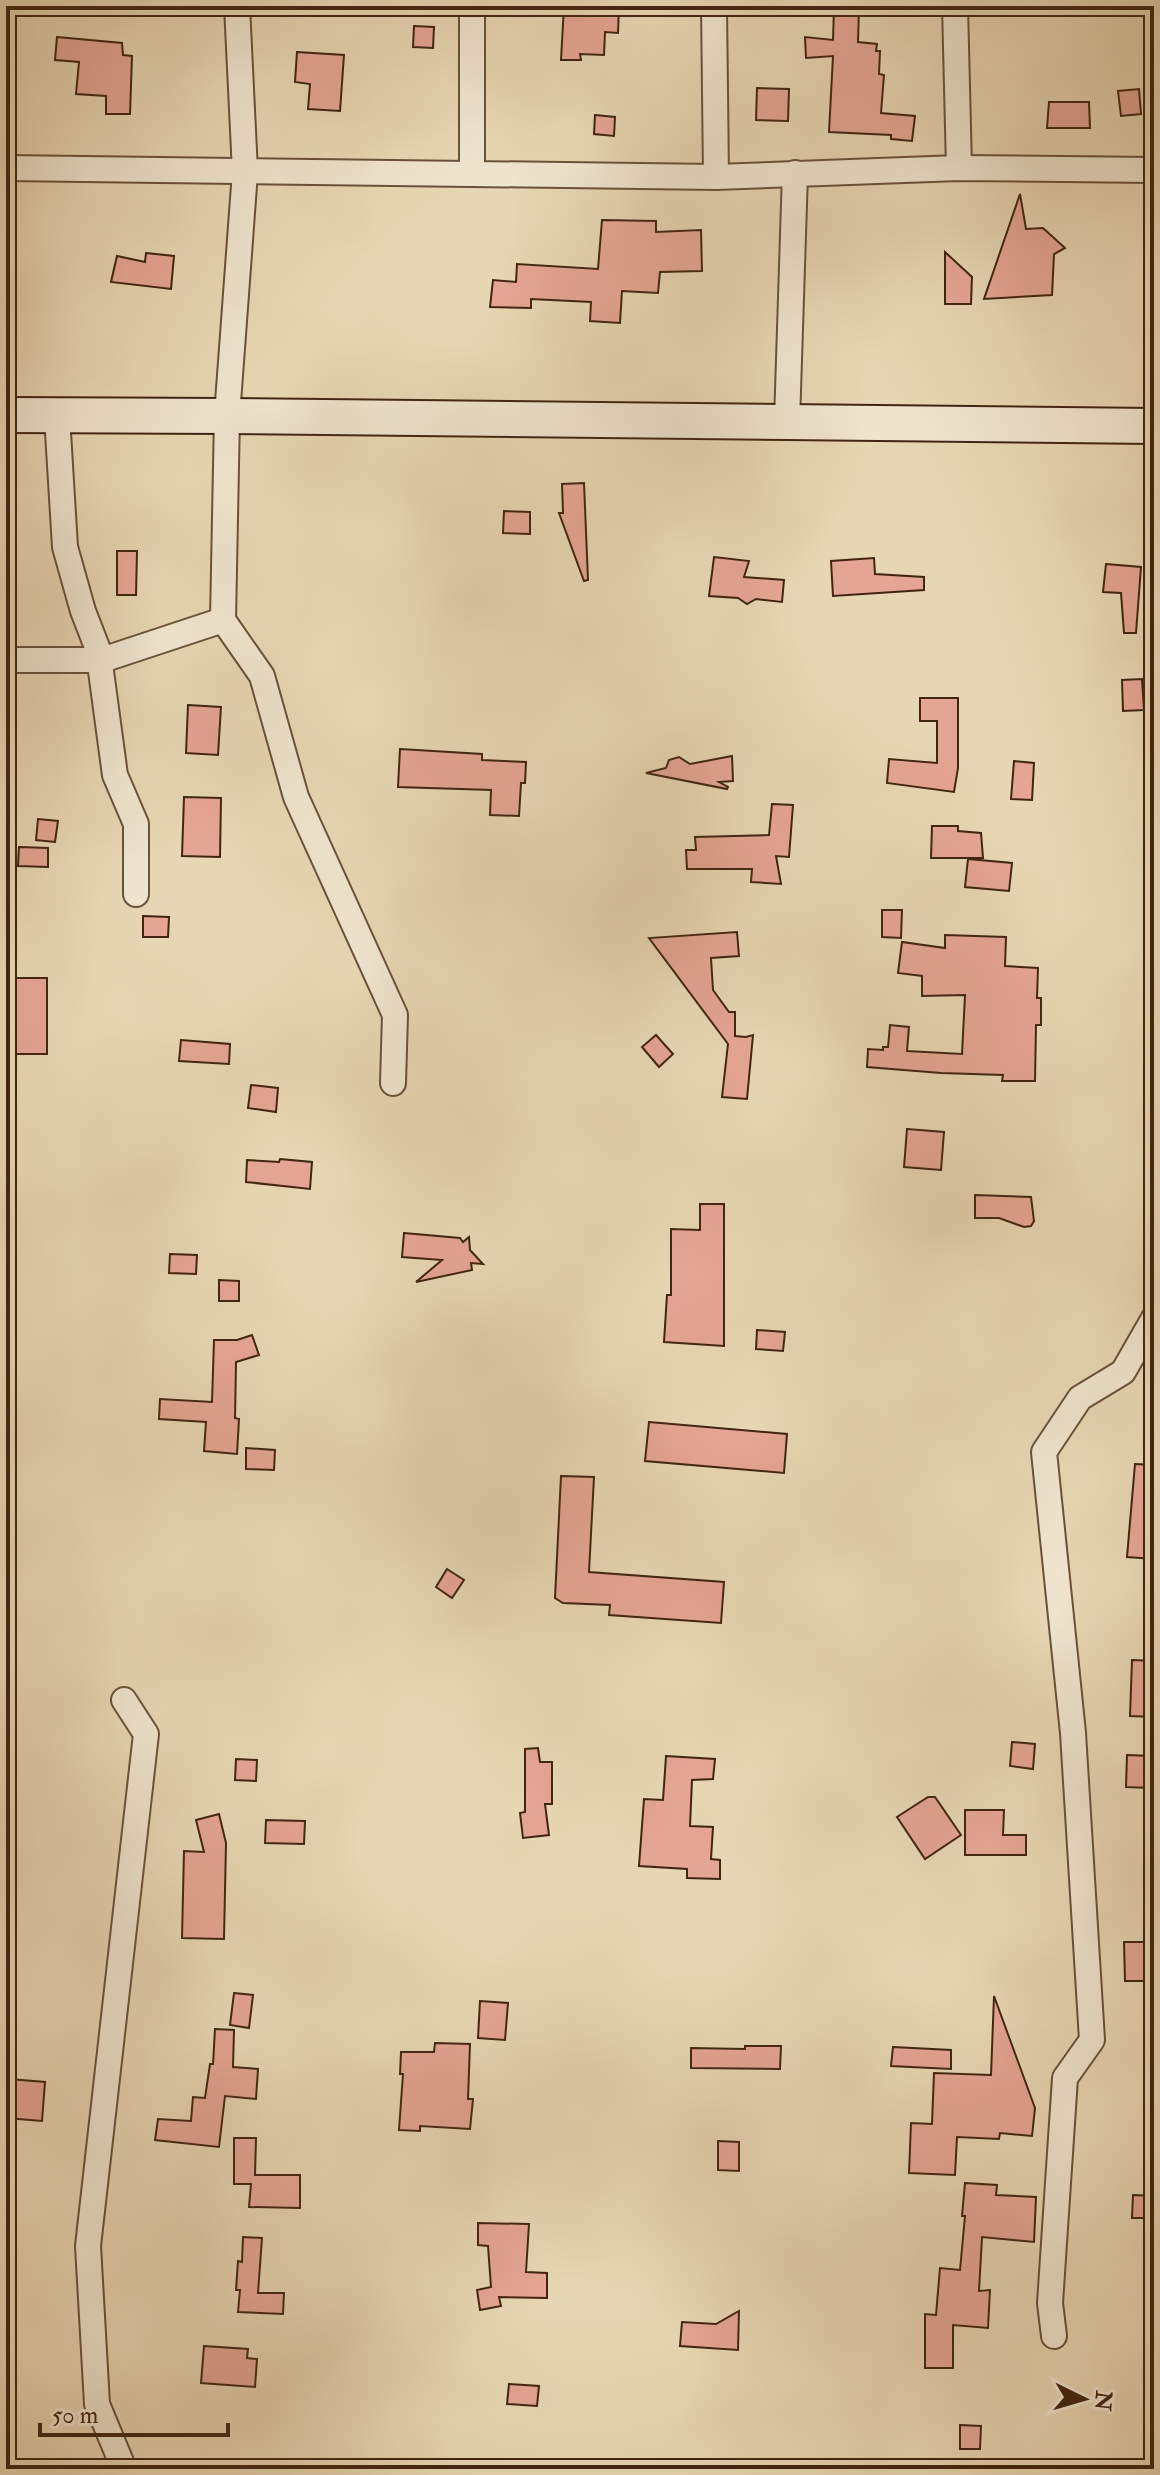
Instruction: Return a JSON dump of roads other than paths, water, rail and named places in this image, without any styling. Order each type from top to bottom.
[{"type":"street","points":[[237,6],[245,172],[227,416],[223,620],[262,676],[296,797],[395,1015],[393,1083]]},
{"type":"street","points":[[472,6],[472,173]]},
{"type":"street","points":[[714,6],[716,177]]},
{"type":"street","points":[[955,6],[959,168]]},
{"type":"street","points":[[6,168],[716,177],[959,168],[1154,170]]},
{"type":"street","points":[[787,422],[795,173]]},
{"type":"street","points":[[6,415],[1154,426]]},
{"type":"street","points":[[57,416],[65,547],[83,611],[102,660],[100,664],[115,775],[136,824],[136,894]]},
{"type":"street","points":[[6,660],[102,660],[223,620]]},
{"type":"street","points":[[1054,2336],[1050,2303],[1065,2078],[1092,2040],[1073,1733],[1044,1452],[1080,1398],[1123,1372],[1154,1318]]},
{"type":"street","points":[[124,1700],[146,1734],[88,2246],[97,2404],[124,2469]]}]
